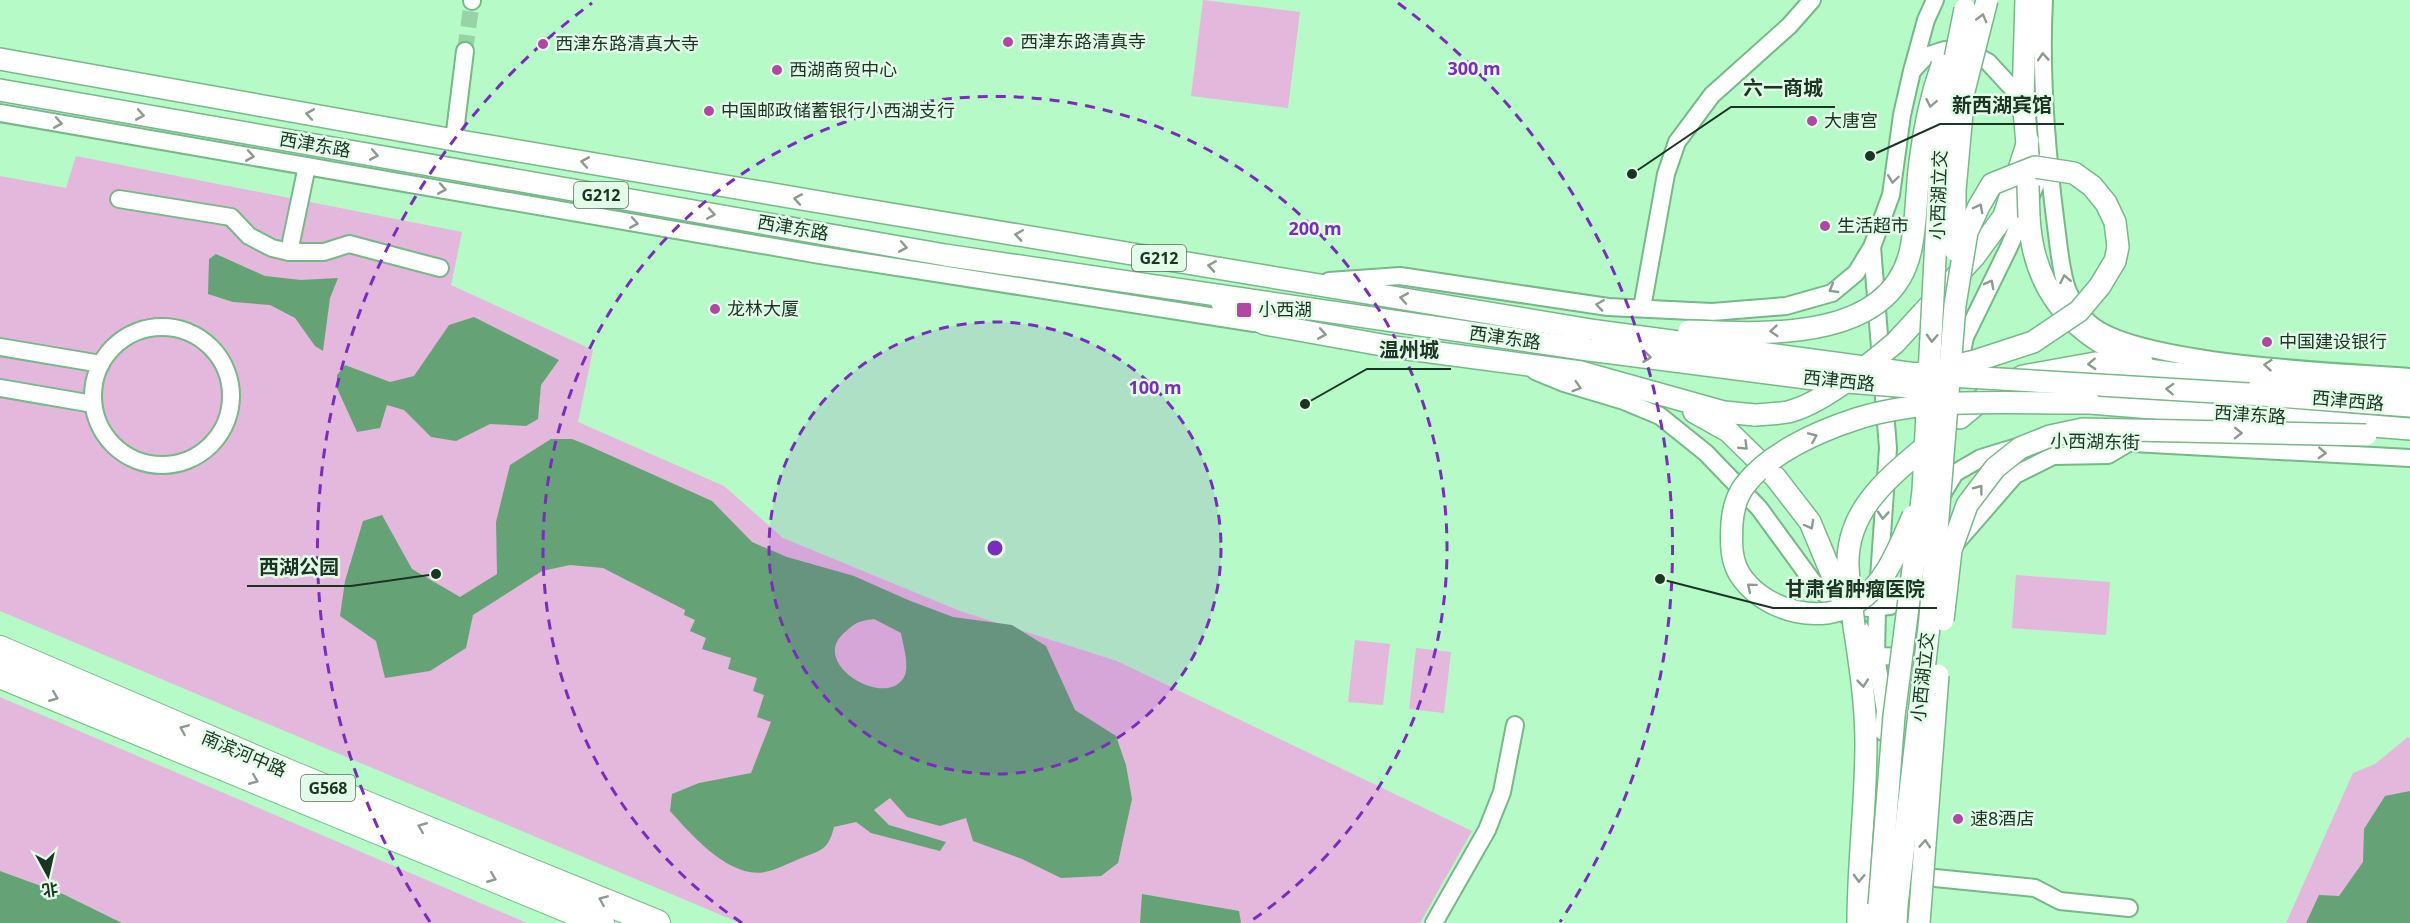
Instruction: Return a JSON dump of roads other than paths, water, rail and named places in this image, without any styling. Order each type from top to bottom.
[{"type":"highway","name":"南滨河中路","points":[[0,650],[305,779],[657,923]]},
{"type":"highway","name":"南滨河中路","points":[[0,675],[601,923]]},
{"type":"main road","points":[[1955,305],[1955,190],[1964,91],[1987,0]]},
{"type":"main road","points":[[2026,0],[2023,100],[2028,141],[2029,217],[2034,255],[2043,282],[2060,309],[2089,336],[2126,356],[2171,373]]},
{"type":"main road","points":[[1462,308],[1655,329],[1761,332],[1832,324],[1865,312],[1889,291],[1899,278],[1911,250],[1920,161],[1932,96],[1947,48],[1966,4]]},
{"type":"main road","name":"小西湖立交","points":[[1878,923],[1894,716],[1923,491],[1942,123],[1966,4]]},
{"type":"main road","name":"西津东路","points":[[0,59],[454,140],[1462,308],[1593,340]]},
{"type":"main road","name":"西津东路","points":[[0,90],[945,255],[1202,294],[1593,340]]},
{"type":"main road","points":[[1202,294],[1265,324],[1404,348],[1581,372],[1724,412],[1755,415],[1788,411],[1810,403],[1857,373],[1895,343],[1935,301],[1991,235],[2004,216],[2028,141]]},
{"type":"main road","points":[[1916,374],[1976,361],[2033,342],[2058,328],[2079,311],[2100,286],[2115,261],[2118,247],[2115,222],[2106,203],[2092,186],[2074,173],[2035,167],[1992,184],[1967,232],[1955,305]]},
{"type":"main road","name":"小西湖立交","points":[[1898,917],[1930,618],[1955,305]]},
{"type":"main road","name":"西津西路","points":[[1593,340],[1916,374],[2410,406]]},
{"type":"main road","name":"西津西路","points":[[1593,340],[1822,380],[2091,403]]},
{"type":"main road","points":[[1858,923],[1858,878],[1866,745],[1863,685],[1848,564],[1851,535],[1863,507],[1894,473],[1984,398],[2023,376],[2095,363],[2171,373],[2410,388]]},
{"type":"main road","points":[[1659,393],[1728,431],[1776,477],[1810,522],[1854,626]]},
{"type":"main road","points":[[1923,491],[1880,582],[1857,602],[1835,612],[1800,614],[1770,603],[1742,579],[1730,549],[1733,513],[1743,486],[1766,463],[1798,444],[1857,419],[1899,409],[1943,404],[2091,403]]},
{"type":"main road","name":"西津东路","points":[[2091,403],[2368,429],[2410,429]]},
{"type":"main road","points":[[1919,923],[1935,696],[1951,550],[1967,505],[1995,468],[2020,448],[2050,436],[2083,429],[2368,429],[2410,437]]},
{"type":"street","points":[[1642,309],[1666,174],[1677,142],[1712,95],[1789,26],[1812,0]]},
{"type":"street","points":[[1873,923],[1885,711],[1876,656],[1877,607],[1888,448],[1872,248],[1891,195],[1902,115],[1926,20],[1935,0]]},
{"type":"street","points":[[2044,0],[2042,40],[2047,157],[2058,243],[2067,289],[2087,321],[2111,336],[2162,352],[2224,362],[2410,377]]},
{"type":"street","points":[[1912,71],[1926,56],[1946,50],[1967,51],[1982,58],[2023,100]]},
{"type":"street","points":[[454,140],[465,51]]},
{"type":"street","name":"西津东路","points":[[0,113],[820,255],[1265,324]]},
{"type":"street","points":[[1931,514],[1965,337],[2009,248],[2047,157]]},
{"type":"street","points":[[289,252],[307,166]]},
{"type":"street","points":[[119,199],[231,217],[249,236],[272,248],[289,252],[324,252],[349,244],[440,268]]},
{"type":"street","name":"西津东路","points":[[1312,282],[1400,276],[1608,307],[1712,312],[1786,306],[1832,293],[1856,273],[1872,248]]},
{"type":"street","points":[[147,328],[174,328],[200,338],[219,357],[230,382],[230,409],[220,434],[201,454],[176,465],[149,465],[123,455],[104,436],[93,411],[93,384],[100,364],[122,339],[147,328]]},
{"type":"street","points":[[0,347],[100,364]]},
{"type":"street","points":[[2171,373],[2224,362]]},
{"type":"street","points":[[1523,365],[1564,383],[1624,401],[1660,416],[1706,453],[1759,508],[1814,582],[1860,628],[1876,656]]},
{"type":"street","points":[[0,388],[93,404]]},
{"type":"street","name":"小西湖东街","points":[[1898,917],[1905,875],[1918,657],[1931,514],[1955,473],[1981,458],[2031,443],[2060,439],[2410,458]]},
{"type":"street","points":[[1830,598],[1860,608],[1890,606],[1924,582],[2015,474],[2054,456],[2108,455],[2130,442]]},
{"type":"street","points":[[1876,656],[1918,657]]},
{"type":"street","points":[[1434,923],[1487,830],[1502,792],[1515,725]]},
{"type":"street","points":[[1905,875],[2035,888],[2060,901],[2129,909]]},
{"type":"tunnel","points":[[465,51],[472,1]]},
{"type":"place","name":"西津东路清真寺","points":[[1008,42]]},
{"type":"place","name":"西津东路清真大寺","points":[[543,44]]},
{"type":"place","name":"西湖商贸中心","points":[[777,70]]},
{"type":"place","name":"中国邮政储蓄银行小西湖支行","points":[[709,111]]},
{"type":"place","name":"大唐宫","points":[[1812,121]]},
{"type":"place","name":"新西湖宾馆","points":[[1870,156]]},
{"type":"place","name":"六一商城","points":[[1632,174]]},
{"type":"place","name":"生活超市","points":[[1825,226]]},
{"type":"place","name":"龙林大厦","points":[[715,309]]},
{"type":"place","name":"小西湖","points":[[1244,310]]},
{"type":"place","name":"中国建设银行","points":[[2267,342]]},
{"type":"place","name":"温州城","points":[[1305,404]]},
{"type":"place","name":"西湖公园","points":[[436,574]]},
{"type":"place","name":"甘肃省肿瘤医院","points":[[1660,579]]},
{"type":"place","name":"速8酒店","points":[[1958,819]]}]
